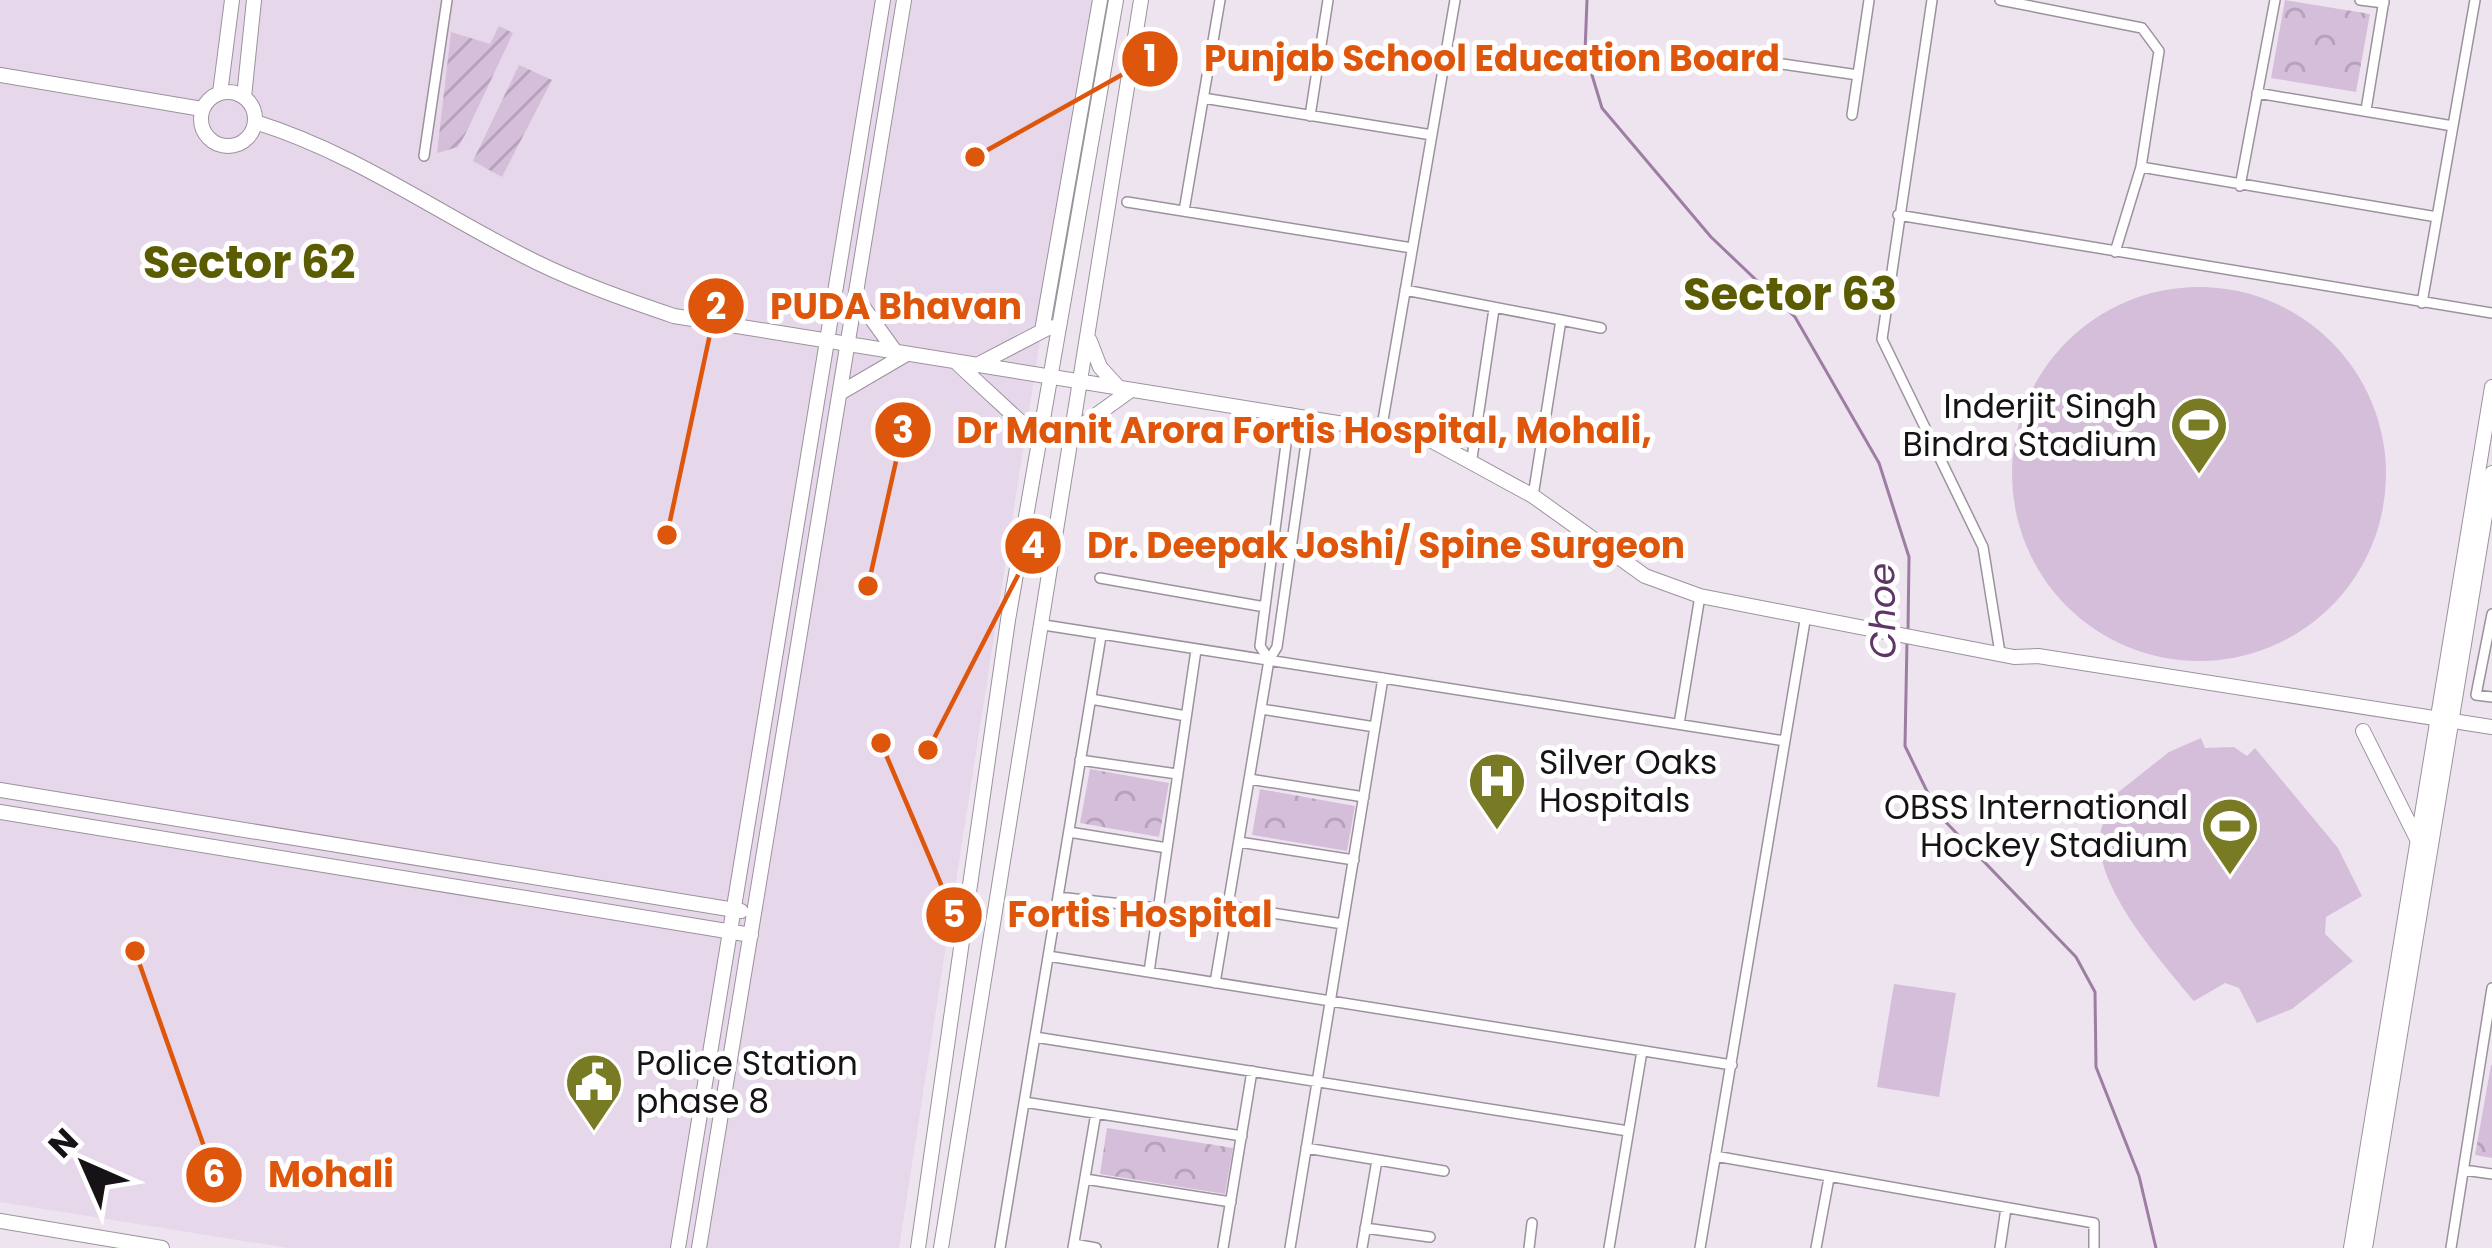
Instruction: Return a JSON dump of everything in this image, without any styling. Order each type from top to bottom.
[{"type":"street","points":[[232,0],[220,94],[202,110],[201,126],[218,145],[242,142],[255,122]]},
{"type":"street","points":[[254,0],[244,98],[255,122],[378,171],[533,261],[601,292],[674,316],[1048,378],[1382,426],[1472,458],[1645,576],[1700,596],[2000,653],[2492,727]]},
{"type":"street","points":[[424,156],[447,0]]},
{"type":"street","points":[[678,1248],[883,0]]},
{"type":"street","points":[[699,1248],[904,0]]},
{"type":"street","points":[[1042,331],[1100,0]]},
{"type":"street","points":[[918,1248],[1038,438],[1116,0]]},
{"type":"street","points":[[940,1248],[1044,625],[1141,0]]},
{"type":"street","points":[[1184,211],[1220,0]]},
{"type":"street","points":[[1310,116],[1328,0]]},
{"type":"street","points":[[1382,426],[1455,0]]},
{"type":"street","points":[[1852,115],[1869,0]]},
{"type":"street","points":[[1932,0],[1898,214],[1884,348],[1983,547],[2000,653]]},
{"type":"street","points":[[2000,0],[2122,22],[2150,35],[2158,50],[2141,167],[2115,252]]},
{"type":"street","points":[[2240,186],[2275,0]]},
{"type":"street","points":[[2360,0],[2384,2],[2366,110]]},
{"type":"street","points":[[2422,303],[2475,0]]},
{"type":"street","points":[[1748,59],[1858,75]]},
{"type":"street","points":[[0,75],[202,110]]},
{"type":"street","points":[[2257,93],[2453,126]]},
{"type":"street","points":[[220,94],[244,98]]},
{"type":"street","points":[[1203,98],[1432,135]]},
{"type":"street","points":[[865,105],[886,109]]},
{"type":"street","points":[[2141,167],[2437,217]]},
{"type":"street","points":[[1127,202],[1412,248]]},
{"type":"street","points":[[1898,214],[2492,313]]},
{"type":"street","points":[[1405,290],[1601,328]]},
{"type":"street","points":[[856,297],[901,354]]},
{"type":"street","points":[[1472,458],[1494,309]]},
{"type":"street","points":[[1533,496],[1561,320]]},
{"type":"street","points":[[975,366],[1057,323]]},
{"type":"street","points":[[1089,336],[1100,367],[1125,389]]},
{"type":"street","points":[[840,393],[901,354]]},
{"type":"street","points":[[957,363],[1038,438]]},
{"type":"street","points":[[2365,1248],[2492,387]]},
{"type":"street","points":[[1074,431],[1125,389]]},
{"type":"street","points":[[1269,660],[1260,646],[1290,412]]},
{"type":"street","points":[[1215,983],[1269,660],[1277,647],[1310,416]]},
{"type":"street","points":[[2351,1248],[2419,843],[2492,473]]},
{"type":"street","points":[[1100,578],[1265,607]]},
{"type":"street","points":[[1679,724],[1700,596]]},
{"type":"street","points":[[2492,614],[2476,694],[2492,698]]},
{"type":"street","points":[[1700,1248],[1806,615]]},
{"type":"street","points":[[1044,625],[1785,741]]},
{"type":"street","points":[[1000,1248],[1101,636]]},
{"type":"street","points":[[1149,972],[1196,650]]},
{"type":"street","points":[[1290,1248],[1383,679]]},
{"type":"street","points":[[1090,699],[1186,716]]},
{"type":"street","points":[[1261,709],[1376,727]]},
{"type":"street","points":[[2363,731],[2419,843]]},
{"type":"street","points":[[1080,760],[1178,774]]},
{"type":"street","points":[[1249,779],[1364,797]]},
{"type":"street","points":[[0,790],[754,913]]},
{"type":"street","points":[[86,825],[89,804]]},
{"type":"street","points":[[0,812],[751,935]]},
{"type":"street","points":[[244,851],[247,830]]},
{"type":"street","points":[[1069,832],[1167,848]]},
{"type":"street","points":[[1239,842],[1354,860]]},
{"type":"street","points":[[572,905],[575,884]]},
{"type":"street","points":[[1058,897],[1158,908]]},
{"type":"street","points":[[1228,906],[1343,924]]},
{"type":"street","points":[[1048,956],[1732,1065]]},
{"type":"street","points":[[2451,1248],[2488,1054],[2492,988]]},
{"type":"street","points":[[1035,1036],[1628,1132]]},
{"type":"street","points":[[1609,1248],[1642,1051]]},
{"type":"street","points":[[1223,1248],[1252,1071]]},
{"type":"street","points":[[1024,1102],[1242,1136]]},
{"type":"street","points":[[1096,1113],[1074,1246],[1096,1248]]},
{"type":"street","points":[[1306,1148],[1444,1171]]},
{"type":"street","points":[[1715,1156],[2096,1224],[2094,1248]]},
{"type":"street","points":[[1362,1248],[1378,1160]]},
{"type":"street","points":[[2464,1169],[2492,1174]]},
{"type":"street","points":[[1085,1178],[1231,1202]]},
{"type":"street","points":[[1816,1248],[1829,1178]]},
{"type":"street","points":[[2000,1248],[2006,1208]]},
{"type":"street","points":[[0,1221],[162,1248]]},
{"type":"street","points":[[1529,1248],[1532,1223]]},
{"type":"street","points":[[1365,1228],[1430,1237]]},
{"type":"shaded area","name":"Sector 62","points":[[0,0],[1093,0],[899,1248],[288,1248],[0,1202]]},
{"type":"green space","points":[[2285,0],[2370,14],[2356,92],[2271,78]]},
{"type":"green space","points":[[499,26],[513,33],[466,133],[458,147],[437,153],[451,32],[490,44]]},
{"type":"green space","points":[[519,65],[552,80],[502,177],[473,161]]},
{"type":"green space","name":"Inderjit Singh Bindra Stadium","points":[[2199,287],[2236,290],[2271,301],[2318,329],[2344,355],[2372,402],[2383,437],[2383,511],[2372,546],[2344,593],[2318,619],[2271,647],[2236,658],[2199,661],[2162,658],[2127,647],[2080,619],[2054,593],[2026,546],[2015,511],[2012,474],[2015,437],[2026,402],[2054,355],[2080,329],[2127,301],[2162,290]]},
{"type":"green space","name":"OBSS International Hockey Stadium","points":[[2201,738],[2205,748],[2234,747],[2247,756],[2255,748],[2338,848],[2362,896],[2326,917],[2325,934],[2353,961],[2292,1009],[2257,1023],[2239,988],[2225,983],[2194,1001],[2125,910],[2101,857],[2101,833],[2110,812],[2102,805],[2169,752]]},
{"type":"green space","points":[[1090,769],[1169,783],[1159,837],[1080,823]]},
{"type":"green space","points":[[1260,789],[1355,806],[1347,851],[1252,835]]},
{"type":"green space","points":[[1894,984],[1956,993],[1939,1097],[1877,1087]]},
{"type":"green space","points":[[2492,1065],[2492,1158],[2475,1155]]},
{"type":"green space","points":[[1107,1128],[1233,1148],[1225,1194],[1100,1174]]},
{"type":"waterway","name":"Choe","points":[[1587,0],[1585,52],[1602,108],[1711,237],[1795,317],[1879,463],[1909,557],[1908,631]]},
{"type":"waterway","name":"Choe","points":[[1907,640],[1905,746],[1938,814],[2076,957],[2095,992],[2096,1067],[2139,1176],[2156,1248]]},
{"type":"place","name":"Punjab School Education Board","points":[[975,157]]},
{"type":"place","name":"Inderjit Singh Bindra Stadium","points":[[2199,476]]},
{"type":"place","name":"PUDA Bhavan","points":[[667,535]]},
{"type":"place","name":"Dr Manit Arora Fortis Hospital, Mohali,","points":[[868,586]]},
{"type":"place","name":"Fortis Hospital","points":[[881,743]]},
{"type":"place","name":"Dr. Deepak Joshi/ Spine Surgeon","points":[[928,750]]},
{"type":"place","name":"Silver Oaks Hospitals","points":[[1497,832]]},
{"type":"place","name":"OBSS International Hockey Stadium","points":[[2230,877]]},
{"type":"place","name":"Mohali","points":[[135,951]]},
{"type":"place","name":"Police Station phase 8","points":[[594,1133]]},
{"type":"district","name":"Sector 62","points":[[249,262]]},
{"type":"district","name":"Sector 63","points":[[1790,294]]}]
